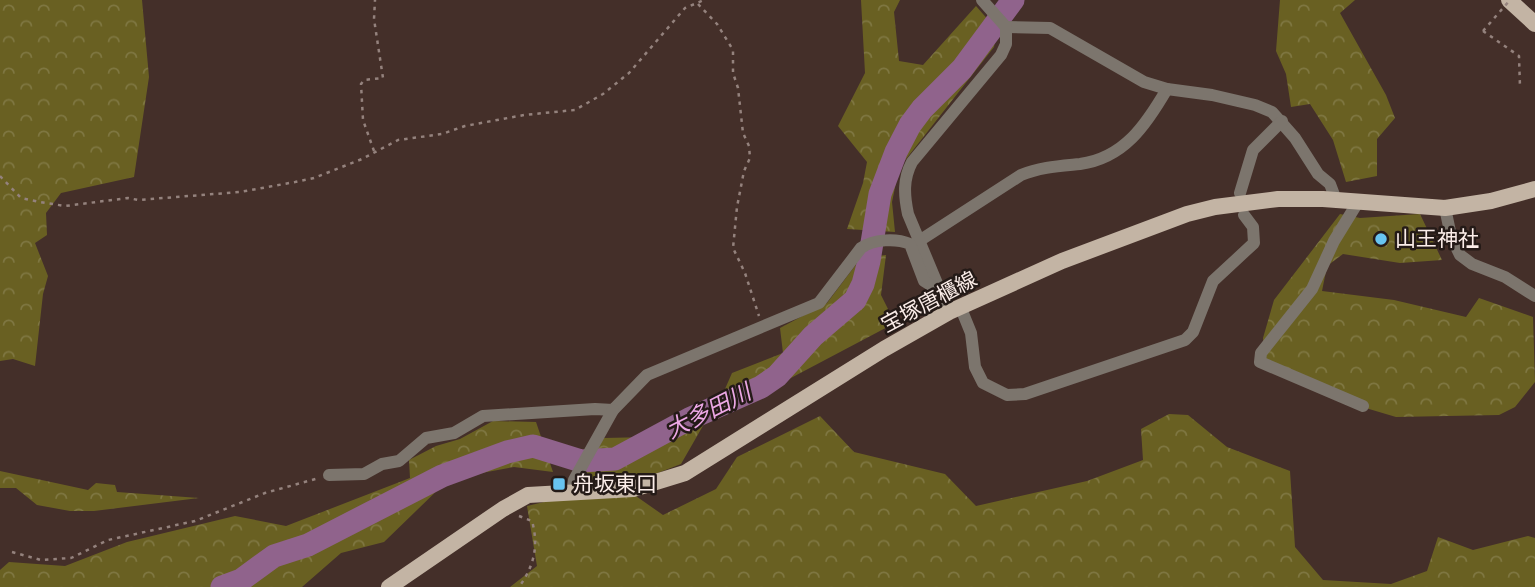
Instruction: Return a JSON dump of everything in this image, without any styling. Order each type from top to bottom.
[{"type":"main road","points":[[1510,0],[1535,24]]},
{"type":"main road","name":"宝塚唐櫃線","points":[[389,587],[503,509],[528,495],[633,489],[685,474],[872,357],[955,309],[1080,254],[1187,214],[1226,205],[1278,199],[1336,200],[1445,208],[1491,201],[1535,189]]},
{"type":"street","points":[[982,0],[1006,27],[1006,44],[1001,55],[912,162],[908,170],[905,200],[940,291],[971,333],[975,367],[983,383],[1007,395],[1025,394],[1185,340],[1192,332],[1213,281],[1254,243],[1253,227],[1244,215]]},
{"type":"street","points":[[1006,27],[1050,28],[1144,82],[1167,89],[1212,95],[1255,105],[1272,112],[1308,156],[1318,174],[1330,184],[1336,200]]},
{"type":"street","points":[[919,241],[1021,174],[1084,163],[1115,153],[1133,138],[1167,89]]},
{"type":"street","points":[[1240,193],[1253,150],[1282,121]]},
{"type":"street","points":[[1358,202],[1334,242],[1312,289],[1261,353],[1260,362],[1363,406]]},
{"type":"street","points":[[1445,208],[1451,236],[1460,255],[1472,264],[1505,277],[1535,296]]},
{"type":"street","points":[[571,493],[573,480],[613,410],[647,375],[819,303],[861,248],[869,242],[900,240],[910,244],[924,281],[940,291]]},
{"type":"street","points":[[329,475],[364,474],[382,464],[399,461],[426,439],[454,433],[483,416],[613,410]]},
{"type":"path","points":[[374,151],[363,120],[361,85],[364,80],[383,78],[374,19],[375,0]]},
{"type":"path","points":[[0,176],[21,198],[65,206],[128,198],[138,200],[240,192],[314,178],[362,159],[398,140],[442,134],[465,126],[524,115],[575,110],[603,94],[629,73],[685,8],[704,0]]},
{"type":"path","points":[[1510,0],[1483,31],[1519,56],[1520,87]]},
{"type":"path","points":[[698,4],[717,24],[733,50],[733,73],[750,158],[744,172],[737,207],[733,248],[745,273],[762,326]]},
{"type":"path","points":[[12,552],[41,560],[71,558],[108,540],[172,524],[195,522],[265,494],[329,475]]},
{"type":"path","points":[[503,509],[532,521],[536,535],[535,553],[519,587]]},
{"type":"green space","points":[[0,0],[142,0],[149,77],[134,177],[61,193],[46,213],[47,235],[35,243],[48,276],[43,294],[35,366],[13,359],[0,361]]},
{"type":"green space","points":[[861,0],[900,0],[894,12],[899,61],[923,65],[976,6],[997,30],[994,47],[899,168],[892,202],[895,232],[847,229],[863,183],[867,162],[838,126],[865,73]]},
{"type":"green space","points":[[1280,0],[1355,0],[1340,13],[1386,95],[1395,118],[1377,139],[1377,176],[1346,182],[1333,140],[1310,104],[1291,107],[1286,74],[1276,51]]},
{"type":"green space","points":[[1340,214],[1360,218],[1420,214],[1442,260],[1400,263],[1343,254],[1327,266],[1322,291],[1394,300],[1466,317],[1479,298],[1533,317],[1535,382],[1515,407],[1499,415],[1396,417],[1359,406],[1265,366],[1263,338],[1274,300]]},
{"type":"green space","points":[[886,255],[881,295],[895,323],[704,424],[681,464],[642,479],[574,480],[604,438],[650,437],[725,389],[732,373],[783,353],[780,328],[827,303],[861,258]]},
{"type":"green space","points":[[1169,414],[1188,415],[1227,447],[1290,471],[1295,547],[1323,580],[1391,584],[1427,571],[1438,537],[1473,550],[1528,536],[1535,538],[1535,587],[510,587],[537,566],[527,506],[578,494],[633,494],[663,515],[716,489],[737,457],[820,416],[854,452],[945,474],[976,506],[1087,481],[1143,460],[1141,429]]},
{"type":"green space","points":[[493,421],[536,422],[553,472],[514,467],[449,479],[384,542],[341,553],[302,587],[0,587],[0,570],[9,562],[65,566],[127,542],[235,516],[286,526],[410,478],[409,460],[436,446],[460,439]]},
{"type":"green space","points":[[0,471],[88,490],[96,483],[115,485],[117,492],[199,498],[94,511],[70,511],[37,505],[16,488],[0,488]]},
{"type":"waterway","name":"大多田川","points":[[222,587],[241,580],[274,556],[308,545],[442,476],[507,452],[533,446],[581,461],[615,459],[689,419],[761,387],[777,376],[813,336],[855,300],[863,284],[869,261],[880,194],[910,125],[962,69],[1013,0]]},
{"type":"place","name":"山王神社","points":[[1381,239]]},
{"type":"place","name":"舟坂東口","points":[[559,484]]}]
